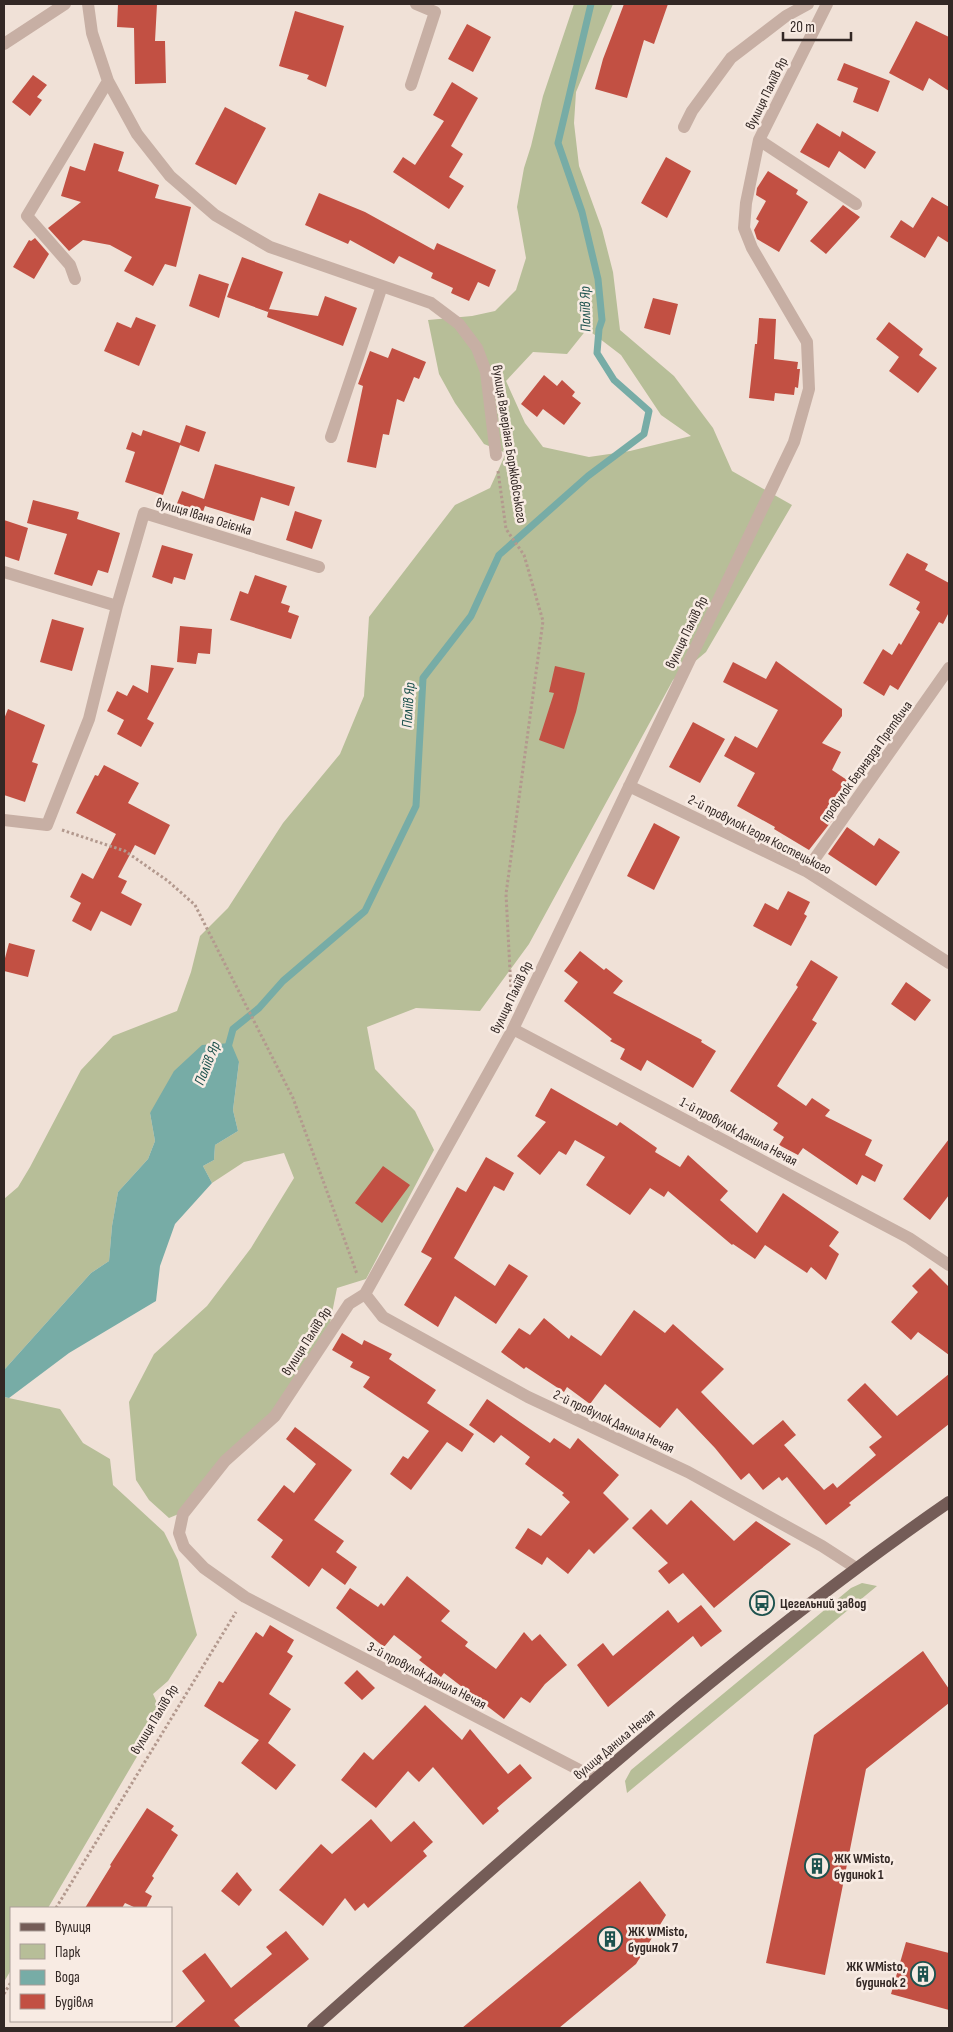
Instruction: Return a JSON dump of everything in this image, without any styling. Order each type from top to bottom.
[{"type":"main road","name":"вулиця Данила Нечая","points":[[313,2028],[595,1778],[856,1568],[949,1502]]},
{"type":"street","points":[[4,44],[64,4]]},
{"type":"street","name":"вулиця Валеріана Боржковського","points":[[88,4],[92,33],[108,81],[137,134],[170,176],[215,215],[270,247],[431,303],[459,324],[476,348],[486,372],[496,455]]},
{"type":"street","points":[[411,84],[435,12],[416,4]]},
{"type":"street","points":[[684,128],[692,112],[730,58],[786,16],[808,4]]},
{"type":"street","name":"вулиця Паліїв Яр","points":[[245,1597],[204,1568],[184,1547],[179,1533],[183,1514],[225,1461],[276,1416],[349,1304],[365,1294],[513,1028],[794,442],[809,390],[807,342],[752,248],[744,228],[746,203],[759,140],[827,4]]},
{"type":"street","points":[[74,280],[70,265],[27,216],[108,81]]},
{"type":"street","points":[[759,140],[856,204]]},
{"type":"street","points":[[331,437],[382,286]]},
{"type":"street","name":"вулиця Івана Огієнка","points":[[47,825],[89,719],[117,606],[144,513],[319,567]]},
{"type":"street","points":[[4,572],[117,606]]},
{"type":"street","name":"провулок Бернарда Претвича","points":[[806,871],[949,668]]},
{"type":"street","name":"2-й провулок Ігоря Костецького","points":[[629,786],[806,871],[949,963]]},
{"type":"street","points":[[4,820],[47,825]]},
{"type":"street","name":"1-й провулок Данила Нечая","points":[[513,1028],[909,1238],[949,1265]]},
{"type":"street","name":"2-й провулок Данила Нечая","points":[[365,1294],[383,1317],[408,1331],[528,1397],[688,1472],[822,1546],[856,1568]]},
{"type":"street","name":"3-й провулок Данила Нечая","points":[[245,1597],[595,1778]]},
{"type":"path","name":"вулиця Валеріана Боржковського","points":[[496,455],[506,529],[524,555],[543,621],[506,894],[513,1028]]},
{"type":"path","points":[[47,825],[125,851],[168,881],[195,906],[293,1098],[365,1294]]},
{"type":"path","name":"вулиця Паліїв Яр","points":[[57,1907],[245,1597]]},
{"type":"green space","points":[[574,4],[613,4],[576,92],[574,123],[579,166],[602,229],[613,272],[620,330],[674,376],[713,428],[732,471],[792,505],[706,652],[673,680],[529,944],[480,1011],[416,1008],[367,1027],[375,1069],[415,1111],[434,1150],[366,1279],[337,1288],[330,1323],[273,1412],[181,1513],[169,1518],[149,1500],[136,1480],[129,1402],[154,1354],[207,1306],[251,1248],[294,1178],[284,1153],[244,1162],[212,1183],[203,1166],[214,1160],[215,1145],[238,1131],[233,1110],[239,1062],[150,1113],[155,1141],[148,1159],[118,1192],[112,1226],[109,1261],[91,1273],[4,1370],[4,1199],[18,1187],[30,1167],[81,1070],[113,1036],[177,1011],[191,972],[200,936],[228,908],[283,823],[340,754],[364,696],[369,617],[455,505],[490,488],[506,453],[484,444],[455,403],[439,374],[428,320],[472,316],[495,311],[516,290],[526,258],[517,207],[524,168],[543,96]],"holes":[[[587,329],[621,355],[661,415],[691,436],[630,451],[589,457],[543,447],[525,423],[506,381],[533,352],[567,354]]]},
{"type":"green space","points":[[4,1397],[60,1409],[83,1443],[110,1459],[113,1485],[164,1532],[178,1560],[197,1635],[168,1681],[153,1694],[162,1714],[49,1907],[10,1907],[10,1972],[4,1982]]},
{"type":"green space","points":[[862,1583],[877,1586],[627,1793],[625,1781],[631,1770],[851,1588]]},
{"type":"water","points":[[231,1043],[239,1062],[233,1110],[238,1131],[215,1145],[214,1160],[203,1166],[212,1183],[175,1224],[160,1266],[156,1301],[69,1353],[9,1398],[4,1397],[4,1370],[91,1273],[109,1261],[112,1226],[118,1192],[148,1159],[155,1141],[150,1113],[174,1071],[202,1045]]},
{"type":"building","points":[[118,4],[157,4],[155,41],[165,41],[166,83],[135,84],[134,28],[117,27]]},
{"type":"building","points":[[624,4],[668,4],[654,44],[644,40],[627,98],[595,89],[603,59]]},
{"type":"building","points":[[295,11],[344,26],[326,87],[307,79],[309,75],[279,66]]},
{"type":"building","points":[[916,21],[949,37],[949,91],[929,78],[923,91],[889,73]]},
{"type":"building","points":[[467,24],[491,37],[473,72],[448,59]]},
{"type":"building","points":[[844,63],[890,81],[878,112],[853,102],[858,88],[837,80]]},
{"type":"building","points":[[33,75],[47,85],[37,97],[42,100],[30,116],[12,102]]},
{"type":"building","points":[[452,82],[478,98],[451,146],[463,154],[449,177],[464,186],[449,209],[393,172],[403,157],[415,165],[444,121],[433,115]]},
{"type":"building","points":[[225,107],[266,128],[236,185],[195,164]]},
{"type":"building","points":[[817,123],[840,137],[842,131],[876,152],[865,169],[839,151],[829,168],[800,152]]},
{"type":"building","points":[[94,143],[124,152],[118,171],[159,185],[155,198],[191,207],[176,267],[165,264],[153,286],[124,271],[132,257],[110,245],[83,240],[69,251],[48,228],[81,202],[61,196],[70,166],[85,171]]},
{"type":"building","points":[[666,157],[691,171],[667,218],[641,203]]},
{"type":"building","points":[[768,171],[798,190],[796,194],[808,202],[779,252],[757,239],[754,230],[759,221],[756,219],[766,201],[756,195],[757,188]]},
{"type":"building","points":[[319,193],[365,212],[434,250],[437,243],[496,270],[489,287],[478,282],[469,301],[451,293],[453,288],[431,278],[433,273],[399,256],[394,264],[350,240],[348,244],[305,225]]},
{"type":"building","points":[[932,197],[949,207],[949,243],[938,236],[925,258],[890,237],[901,220],[913,228]]},
{"type":"building","points":[[843,205],[860,217],[826,254],[810,241]]},
{"type":"building","points":[[35,238],[49,254],[34,279],[13,267],[29,240],[31,241]]},
{"type":"building","points":[[242,257],[283,272],[268,312],[227,297]]},
{"type":"building","points":[[199,274],[229,284],[219,318],[189,306]]},
{"type":"building","points":[[325,296],[357,308],[343,346],[267,317],[269,309],[318,316]]},
{"type":"building","points":[[653,298],[678,304],[670,335],[644,328]]},
{"type":"building","points":[[136,317],[156,325],[139,366],[104,351],[117,322],[131,328]]},
{"type":"building","points":[[759,318],[776,319],[774,359],[798,362],[797,369],[800,369],[798,388],[795,387],[794,395],[775,393],[774,401],[749,398]]},
{"type":"building","points":[[889,322],[923,349],[919,355],[937,368],[918,393],[889,371],[899,357],[876,339]]},
{"type":"building","points":[[392,348],[426,362],[419,379],[414,377],[404,402],[397,399],[389,435],[383,434],[376,468],[347,462],[363,386],[358,384],[370,351],[388,358]]},
{"type":"building","points":[[544,375],[557,386],[562,380],[575,392],[572,396],[581,403],[564,425],[543,409],[537,417],[521,404]]},
{"type":"building","points":[[186,425],[206,432],[199,452],[180,445],[163,495],[125,482],[135,452],[126,449],[132,432],[141,436],[143,430],[180,443]]},
{"type":"building","points":[[215,464],[295,487],[289,506],[261,497],[254,521],[205,506],[200,520],[174,511],[182,491],[204,499]]},
{"type":"building","points":[[33,500],[79,512],[77,519],[120,533],[108,573],[98,570],[92,586],[54,574],[67,534],[27,523]]},
{"type":"building","points":[[295,511],[322,520],[312,549],[286,540]]},
{"type":"building","points":[[4,520],[28,528],[19,561],[4,556]]},
{"type":"building","points":[[162,545],[193,554],[185,580],[174,577],[172,584],[152,577]]},
{"type":"building","points":[[907,553],[928,564],[925,570],[949,583],[949,612],[943,624],[939,622],[898,690],[890,685],[884,696],[863,683],[883,649],[892,655],[899,643],[901,645],[920,612],[916,609],[920,602],[889,585]]},
{"type":"building","points":[[255,575],[287,586],[281,603],[290,606],[288,612],[299,616],[291,639],[230,620],[240,591],[248,594]]},
{"type":"building","points":[[52,619],[84,628],[72,671],[40,662]]},
{"type":"building","points":[[180,626],[212,629],[210,654],[198,653],[196,664],[177,662]]},
{"type":"building","points":[[776,661],[842,709],[842,716],[822,743],[841,752],[832,770],[853,784],[832,816],[834,818],[809,850],[774,829],[775,827],[737,806],[755,773],[724,756],[735,736],[757,748],[778,710],[723,682],[733,662],[766,679]]},
{"type":"building","points":[[151,665],[174,668],[147,719],[154,723],[141,747],[117,734],[124,720],[107,711],[117,691],[127,696],[133,685],[148,693]]},
{"type":"building","points":[[555,666],[585,673],[576,712],[564,749],[539,740],[554,693],[549,692]]},
{"type":"building","points":[[8,709],[45,725],[32,762],[38,764],[25,802],[4,795],[4,719]]},
{"type":"building","points":[[693,722],[725,739],[700,783],[669,767]]},
{"type":"building","points":[[104,765],[139,783],[128,803],[170,825],[155,855],[135,845],[118,877],[127,881],[121,893],[142,904],[131,926],[101,911],[91,931],[72,921],[81,903],[70,897],[82,873],[93,879],[116,834],[76,813],[95,775],[98,776]]},
{"type":"building","points":[[654,823],[680,837],[654,890],[627,876]]},
{"type":"building","points":[[847,827],[874,846],[879,838],[900,852],[876,886],[828,854]]},
{"type":"building","points":[[788,891],[810,902],[804,914],[807,916],[791,946],[753,926],[765,903],[778,910]]},
{"type":"building","points":[[9,943],[35,950],[28,977],[4,971],[4,962]]},
{"type":"building","points":[[580,951],[604,970],[606,968],[623,981],[613,993],[702,1040],[701,1042],[716,1051],[693,1088],[647,1060],[641,1071],[620,1059],[625,1049],[610,1041],[612,1039],[564,1001],[578,982],[564,971]]},
{"type":"building","points":[[811,960],[838,977],[812,1020],[817,1023],[777,1086],[806,1106],[812,1098],[830,1110],[825,1116],[872,1140],[865,1155],[883,1165],[875,1182],[862,1175],[857,1185],[803,1148],[798,1155],[779,1145],[784,1137],[773,1130],[778,1123],[730,1091],[798,987],[796,985]]},
{"type":"building","points":[[906,982],[931,1000],[915,1021],[891,1004]]},
{"type":"building","points":[[551,1088],[617,1126],[620,1122],[657,1148],[655,1152],[680,1167],[688,1155],[728,1191],[720,1200],[757,1233],[783,1193],[839,1232],[829,1246],[839,1254],[826,1280],[811,1267],[807,1273],[765,1245],[755,1259],[732,1245],[668,1191],[664,1197],[650,1188],[630,1215],[586,1185],[605,1157],[575,1140],[566,1155],[559,1151],[540,1175],[517,1156],[546,1122],[535,1116]]},
{"type":"building","points":[[949,1139],[949,1195],[930,1220],[903,1199]]},
{"type":"building","points":[[486,1157],[514,1173],[504,1191],[494,1186],[454,1258],[495,1286],[509,1264],[528,1276],[496,1324],[455,1296],[438,1327],[404,1305],[432,1258],[421,1252],[457,1187],[466,1192]]},
{"type":"building","points":[[383,1166],[410,1185],[382,1223],[355,1203]]},
{"type":"building","points":[[930,1268],[949,1287],[949,1355],[918,1332],[911,1340],[891,1322],[918,1292],[912,1286]]},
{"type":"building","points":[[634,1310],[665,1333],[673,1324],[724,1369],[701,1392],[753,1445],[783,1420],[796,1435],[784,1445],[824,1490],[833,1483],[837,1488],[876,1455],[869,1447],[882,1437],[847,1400],[865,1383],[897,1416],[949,1374],[949,1424],[849,1503],[851,1505],[826,1525],[787,1477],[782,1481],[779,1477],[763,1490],[749,1473],[741,1480],[715,1448],[677,1408],[660,1428],[605,1384],[590,1404],[567,1387],[564,1392],[526,1367],[524,1369],[501,1352],[519,1328],[530,1335],[544,1318],[569,1339],[571,1335],[601,1356]]},
{"type":"building","points":[[342,1333],[362,1345],[364,1340],[392,1354],[389,1359],[436,1390],[427,1403],[474,1434],[462,1452],[447,1442],[411,1490],[390,1474],[403,1456],[408,1459],[429,1431],[363,1387],[370,1377],[350,1367],[353,1362],[332,1350]]},
{"type":"building","points":[[487,1399],[550,1443],[554,1438],[570,1449],[578,1438],[619,1475],[603,1493],[629,1519],[594,1554],[589,1549],[568,1574],[547,1557],[542,1565],[515,1548],[528,1528],[541,1536],[570,1502],[562,1495],[564,1493],[525,1464],[530,1457],[501,1435],[494,1443],[469,1425]]},
{"type":"building","points":[[295,1427],[352,1470],[314,1520],[344,1541],[336,1552],[357,1567],[345,1585],[322,1568],[309,1587],[271,1557],[283,1540],[257,1520],[284,1485],[294,1493],[316,1464],[286,1439]]},
{"type":"building","points":[[691,1500],[734,1541],[756,1521],[791,1544],[714,1608],[683,1573],[669,1584],[658,1571],[668,1563],[632,1528],[651,1509],[667,1525]]},
{"type":"building","points":[[407,1576],[450,1611],[441,1621],[468,1642],[465,1646],[496,1669],[524,1632],[532,1641],[540,1634],[567,1665],[545,1684],[530,1703],[521,1697],[504,1719],[444,1673],[441,1677],[419,1660],[422,1657],[394,1635],[384,1647],[336,1608],[350,1588],[378,1607],[381,1603],[384,1606]]},
{"type":"building","points":[[701,1605],[722,1631],[701,1647],[693,1636],[608,1707],[577,1665],[603,1643],[613,1656],[668,1610],[678,1623]]},
{"type":"building","points":[[270,1625],[294,1640],[287,1652],[293,1656],[269,1694],[291,1709],[268,1743],[296,1765],[276,1790],[241,1763],[259,1740],[204,1706],[219,1681],[223,1683],[256,1632],[263,1637]]},
{"type":"building","name":"ЖК WMisto, будинок 1","points":[[923,1651],[949,1689],[949,1703],[866,1769],[825,1975],[766,1963],[814,1735]]},
{"type":"building","points":[[357,1670],[375,1688],[362,1700],[344,1683]]},
{"type":"building","points":[[425,1705],[462,1740],[470,1729],[508,1774],[520,1764],[532,1778],[497,1808],[499,1811],[483,1825],[433,1767],[419,1782],[408,1771],[376,1808],[341,1780],[364,1752],[373,1760]]},
{"type":"building","points":[[147,1808],[174,1826],[171,1830],[178,1835],[152,1876],[154,1878],[145,1892],[152,1896],[146,1907],[134,1907],[125,1903],[123,1907],[86,1907]]},
{"type":"building","points":[[371,1819],[391,1842],[414,1821],[433,1842],[423,1851],[427,1856],[368,1908],[364,1903],[355,1911],[345,1898],[323,1926],[279,1890],[321,1844],[332,1854]]},
{"type":"building","points":[[237,1872],[252,1890],[239,1906],[221,1891]]},
{"type":"building","name":"ЖК WMisto, будинок 7","points":[[640,1881],[666,1915],[636,1964],[559,2028],[462,2028]]},
{"type":"building","points":[[286,1931],[309,1959],[234,2020],[241,2028],[174,2028],[205,2001],[182,1971],[205,1953],[231,1988],[272,1954],[266,1947]]},
{"type":"building","name":"ЖК WMisto, будинок 2","points":[[906,1942],[949,1953],[949,2010],[891,1994]]},
{"type":"waterway","name":"Паліїв Яр","points":[[227,1051],[233,1029],[259,1008],[283,981],[365,911],[416,806],[423,678],[471,616],[499,555],[588,476],[644,434],[649,411],[614,380],[597,353],[599,329],[602,320],[598,279],[582,212],[558,143],[591,4]]},
{"type":"place","name":"Цегельний завод","points":[[762,1603]]},
{"type":"place","name":"ЖК WMisto, будинок 1","points":[[817,1866]]},
{"type":"place","name":"ЖК WMisto, будинок 7","points":[[610,1939]]},
{"type":"place","name":"ЖК WMisto, будинок 2","points":[[923,1974]]}]
